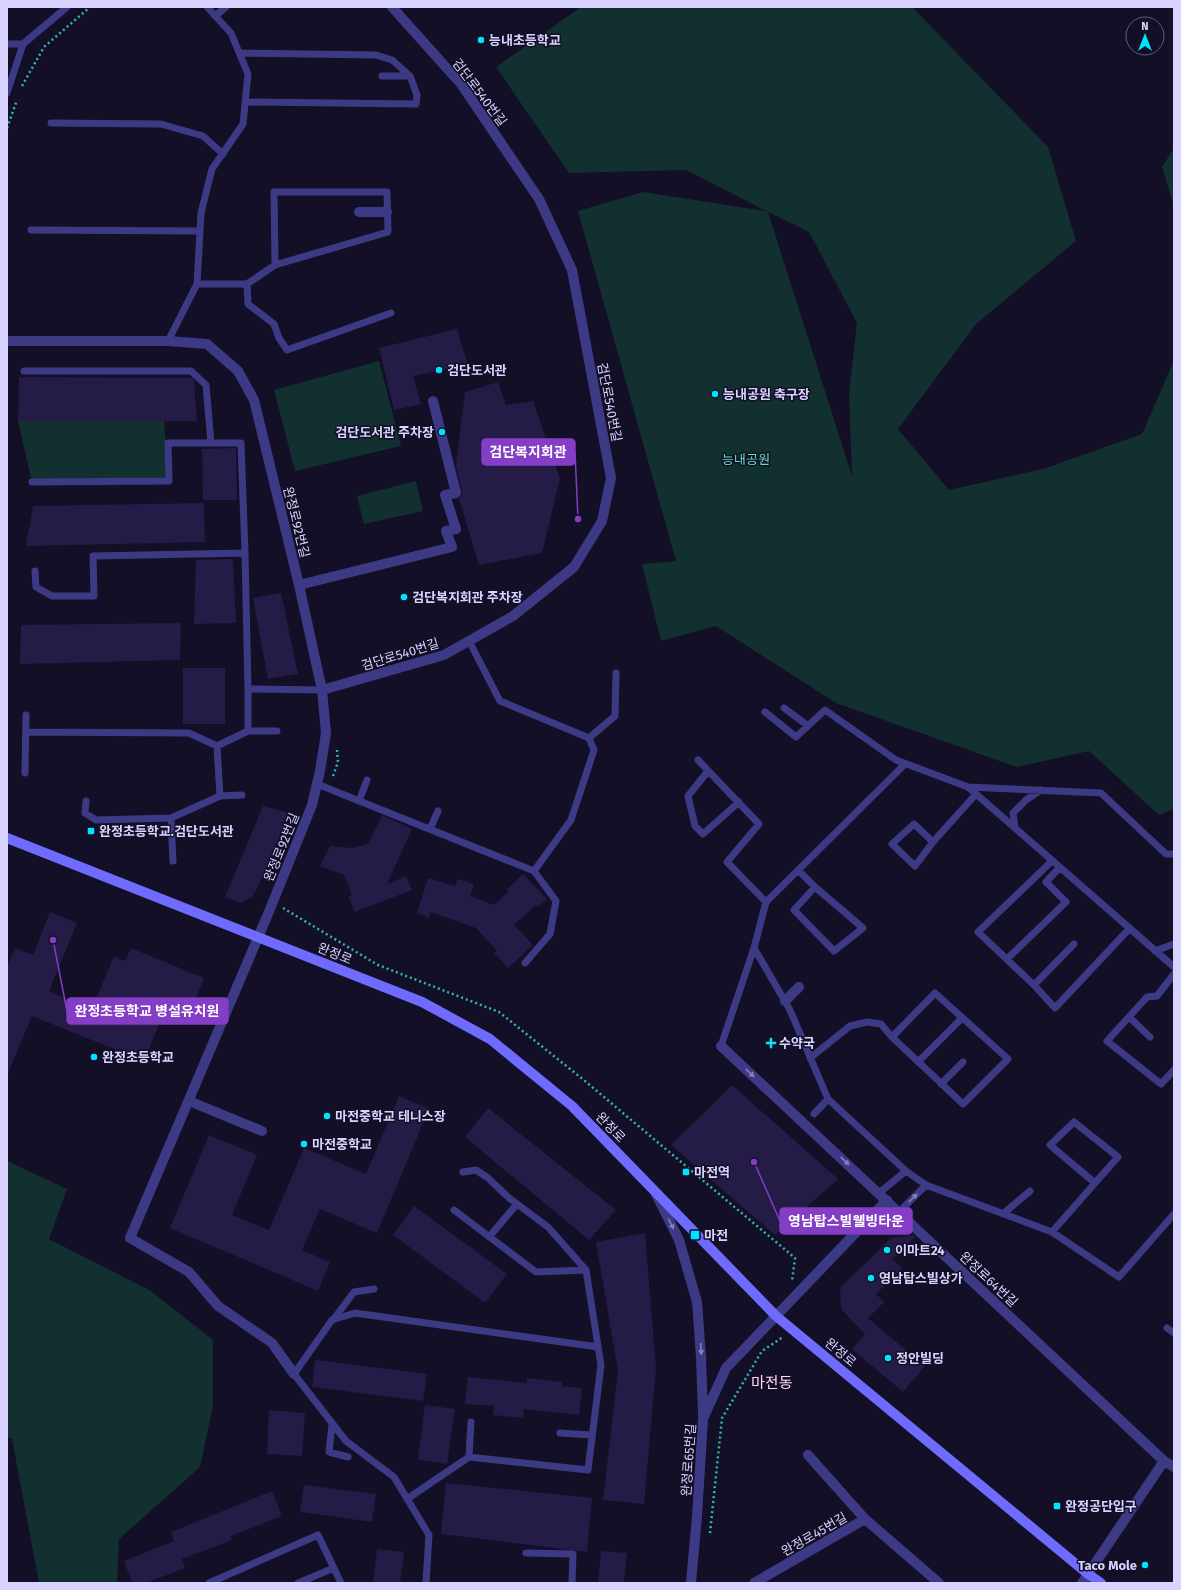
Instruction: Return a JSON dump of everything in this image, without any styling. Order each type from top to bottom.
[{"type":"main road","name":"완정로","points":[[7,838],[422,1002],[490,1039],[572,1106],[776,1316],[1088,1574],[1101,1583]]},
{"type":"street","name":"검단로540번길","points":[[322,690],[444,655],[513,616],[574,567],[602,521],[611,478],[572,270],[543,206],[461,84],[392,7]]},
{"type":"street","points":[[358,212],[387,212]]},
{"type":"street","name":"완정로92번길","points":[[7,341],[168,341],[207,344],[238,372],[254,400],[299,585],[322,690],[326,733],[312,805],[268,914],[130,1238],[189,1272],[218,1306],[272,1343],[294,1374]]},
{"type":"street","points":[[299,585],[452,547],[446,531],[456,529],[445,495],[456,493],[433,401]]},
{"type":"street","points":[[785,1001],[799,987]]},
{"type":"street","name":"완정로64번길","points":[[721,1046],[1164,1461],[1174,1467]]},
{"type":"street","points":[[189,1101],[262,1131]]},
{"type":"street","points":[[654,1189],[679,1240],[697,1302],[702,1357],[703,1419]]},
{"type":"street","points":[[776,1316],[887,1200]]},
{"type":"street","name":"완정로65번길","points":[[691,1583],[703,1419],[726,1368],[776,1316]]},
{"type":"street","points":[[808,1454],[865,1520]]},
{"type":"street","points":[[1082,1583],[1164,1461]]},
{"type":"street","name":"완정로45번길","points":[[754,1583],[865,1520],[939,1583]]},
{"type":"lane","points":[[7,93],[23,44],[67,7]]},
{"type":"lane","points":[[168,341],[197,284],[201,213],[212,169],[244,124],[248,74],[231,33],[207,7]]},
{"type":"lane","points":[[215,16],[226,7]]},
{"type":"lane","points":[[7,44],[23,44]]},
{"type":"lane","points":[[240,54],[376,55],[392,60],[410,76],[417,95],[416,104],[246,102]]},
{"type":"lane","points":[[382,76],[410,76]]},
{"type":"lane","points":[[51,124],[161,124],[203,136],[223,154]]},
{"type":"lane","points":[[197,284],[247,284],[275,264],[388,232],[387,192],[274,192],[275,264]]},
{"type":"lane","points":[[31,230],[200,231]]},
{"type":"lane","points":[[247,284],[248,304],[274,324],[279,338],[287,350],[391,313]]},
{"type":"lane","points":[[24,371],[191,371],[206,386],[211,443]]},
{"type":"lane","points":[[32,482],[169,481],[168,443],[241,443],[246,554],[248,731]]},
{"type":"lane","points":[[35,571],[36,587],[52,596],[94,596],[93,556],[246,554]]},
{"type":"lane","points":[[469,641],[500,701],[589,738],[594,750],[571,820],[534,871]]},
{"type":"lane","points":[[589,738],[615,716],[616,673]]},
{"type":"lane","points":[[248,690],[322,690]]},
{"type":"lane","points":[[784,708],[807,725]]},
{"type":"lane","points":[[765,712],[796,737],[807,725],[825,710],[896,760],[968,787],[1101,793],[1166,854],[1174,854]]},
{"type":"lane","points":[[25,774],[26,715]]},
{"type":"lane","points":[[217,746],[248,731],[277,731]]},
{"type":"lane","points":[[26,732],[189,733],[217,746]]},
{"type":"lane","points":[[217,746],[220,796]]},
{"type":"lane","points":[[698,760],[759,824],[727,862],[766,902]]},
{"type":"lane","points":[[721,1046],[754,948],[766,902],[905,764]]},
{"type":"lane","points":[[708,771],[688,796],[695,826],[703,834],[739,802]]},
{"type":"lane","points":[[359,801],[367,780]]},
{"type":"lane","points":[[317,784],[534,871],[556,901],[550,934],[526,963]]},
{"type":"lane","points":[[968,787],[1174,967]]},
{"type":"lane","points":[[1015,828],[1013,813],[1026,800],[1041,790]]},
{"type":"lane","points":[[933,842],[914,824],[892,844],[915,866],[933,842],[976,794]]},
{"type":"lane","points":[[86,801],[85,813],[96,820],[170,818],[220,796],[242,795]]},
{"type":"lane","points":[[430,829],[438,811]]},
{"type":"lane","points":[[170,818],[173,861]]},
{"type":"lane","points":[[1052,861],[978,932],[1034,985],[1055,1008],[1129,929]]},
{"type":"lane","points":[[1007,959],[1066,902],[1046,882],[1059,868]]},
{"type":"lane","points":[[798,870],[862,928],[834,951],[794,910],[815,887]]},
{"type":"lane","points":[[1034,985],[1074,944]]},
{"type":"lane","points":[[1155,951],[1174,944]]},
{"type":"lane","points":[[754,948],[785,1001],[828,1099],[906,1171],[926,1185],[1052,1232],[1119,1277],[1174,1214]]},
{"type":"lane","points":[[1174,974],[1158,996],[1147,997],[1107,1041],[1161,1084],[1174,1070]]},
{"type":"lane","points":[[810,1058],[850,1026],[867,1022],[881,1024],[892,1037],[963,1104],[1008,1059],[935,993],[892,1037]]},
{"type":"lane","points":[[1129,1017],[1150,1037]]},
{"type":"lane","points":[[918,1062],[962,1018]]},
{"type":"lane","points":[[941,1084],[963,1062]]},
{"type":"lane","points":[[814,1114],[828,1099]]},
{"type":"lane","points":[[1052,1232],[1096,1183],[1118,1157],[1074,1122],[1050,1145],[1096,1183]]},
{"type":"lane","points":[[407,1499],[469,1457],[588,1470],[601,1365],[586,1270],[548,1227],[517,1204],[488,1178],[476,1170],[463,1172]]},
{"type":"lane","points":[[879,1193],[906,1171]]},
{"type":"lane","points":[[899,1212],[926,1185]]},
{"type":"lane","points":[[1003,1214],[1030,1191]]},
{"type":"lane","points":[[489,1237],[517,1204]]},
{"type":"lane","points":[[454,1210],[536,1272],[586,1270]]},
{"type":"lane","points":[[374,1289],[354,1292],[332,1320],[294,1374],[346,1441],[394,1477],[429,1536],[426,1583]]},
{"type":"lane","points":[[332,1320],[356,1313],[598,1347]]},
{"type":"lane","points":[[1167,1328],[1174,1333]]},
{"type":"lane","points":[[469,1457],[471,1422]]},
{"type":"lane","points":[[332,1424],[329,1452],[348,1457]]},
{"type":"lane","points":[[560,1433],[592,1435]]},
{"type":"lane","points":[[209,1583],[318,1535],[342,1583]]},
{"type":"lane","points":[[526,1553],[573,1554],[572,1583]]},
{"type":"lane","points":[[298,1583],[334,1568]]},
{"type":"path","points":[[20,90],[44,47],[90,7]]},
{"type":"path","points":[[7,128],[17,98]]},
{"type":"green space","name":"능내공원","points":[[581,7],[912,7],[1048,147],[1076,241],[976,324],[898,429],[949,490],[1043,469],[1142,434],[1172,365],[1174,357],[1174,809],[1159,815],[1089,751],[1017,767],[836,703],[716,626],[661,641],[642,564],[676,561],[578,211],[643,192],[766,211],[686,170],[569,173],[496,67]],"holes":[[[768,212],[809,232],[857,323],[849,393],[852,476]]]},
{"type":"green space","points":[[1174,148],[1174,206],[1162,167]]},
{"type":"green space","points":[[379,361],[401,446],[295,471],[274,390]]},
{"type":"green space","points":[[18,421],[164,421],[169,481],[32,482]]},
{"type":"green space","points":[[416,481],[423,511],[364,524],[357,496]]},
{"type":"green space","points":[[7,1161],[67,1189],[49,1239],[151,1291],[213,1340],[213,1406],[200,1467],[119,1539],[117,1583],[39,1583],[12,1439],[7,1437]]},
{"type":"building","name":"검단도서관","points":[[457,329],[468,365],[413,376],[421,404],[394,410],[379,348]]},
{"type":"building","points":[[19,377],[192,378],[194,380],[197,421],[18,421]]},
{"type":"building","points":[[498,382],[506,405],[533,401],[560,479],[542,553],[479,565],[459,499],[462,492],[456,466],[465,392]]},
{"type":"building","points":[[236,448],[237,500],[203,500],[202,449]]},
{"type":"building","points":[[204,503],[205,542],[26,546],[33,506]]},
{"type":"building","points":[[233,559],[236,623],[194,624],[196,560]]},
{"type":"building","points":[[281,593],[298,674],[268,679],[253,598]]},
{"type":"building","points":[[181,623],[180,660],[20,664],[21,625]]},
{"type":"building","points":[[183,668],[225,668],[225,724],[183,724]]},
{"type":"building","points":[[263,806],[289,813],[260,883],[252,897],[240,903],[225,897]]},
{"type":"building","points":[[382,815],[412,829],[387,884],[406,876],[412,890],[355,912],[348,896],[352,895],[344,875],[320,866],[330,846],[352,848],[368,844]]},
{"type":"building","points":[[523,874],[547,899],[538,907],[536,905],[514,925],[533,945],[508,968],[494,953],[497,951],[476,928],[431,912],[429,918],[417,913],[428,878],[455,886],[458,879],[474,884],[470,896],[494,905],[509,891],[507,889]]},
{"type":"building","name":"완정초등학교","points":[[50,912],[77,923],[49,991],[92,1009],[114,956],[125,961],[131,948],[204,978],[188,1019],[165,1010],[144,1061],[32,1016],[7,1076],[7,966],[15,948],[33,955]]},
{"type":"building","points":[[732,1085],[838,1179],[775,1235],[671,1145]]},
{"type":"building","points":[[399,1096],[429,1109],[377,1233],[320,1209],[302,1250],[330,1262],[318,1291],[170,1228],[209,1135],[257,1155],[232,1215],[269,1230],[304,1148],[366,1174]]},
{"type":"building","points":[[488,1108],[616,1210],[589,1240],[465,1137]]},
{"type":"building","points":[[414,1206],[507,1274],[485,1303],[393,1235]]},
{"type":"building","points":[[645,1233],[656,1368],[644,1504],[603,1500],[618,1371],[596,1242]]},
{"type":"building","points":[[913,1235],[915,1237],[893,1259],[902,1269],[876,1294],[884,1302],[868,1318],[925,1366],[903,1392],[852,1349],[865,1334],[841,1309],[840,1288],[891,1238]]},
{"type":"building","points":[[315,1360],[427,1374],[423,1401],[312,1387]]},
{"type":"building","points":[[468,1377],[527,1383],[527,1378],[562,1382],[562,1386],[582,1388],[579,1415],[524,1409],[523,1418],[493,1415],[494,1406],[465,1404]]},
{"type":"building","points":[[425,1405],[455,1409],[447,1464],[418,1460]]},
{"type":"building","points":[[269,1410],[305,1413],[302,1456],[267,1454]]},
{"type":"building","points":[[446,1483],[592,1498],[587,1552],[441,1534]]},
{"type":"building","points":[[304,1485],[376,1494],[372,1522],[300,1512]]},
{"type":"building","points":[[272,1491],[282,1516],[231,1536],[232,1540],[182,1559],[185,1568],[146,1583],[132,1583],[124,1561],[174,1541],[171,1532]]},
{"type":"building","points":[[377,1549],[404,1552],[400,1583],[373,1583]]},
{"type":"building","points":[[601,1551],[627,1553],[624,1583],[598,1583]]},
{"type":"place","name":"능내초등학교","points":[[481,40]]},
{"type":"place","name":"검단도서관","points":[[439,370]]},
{"type":"place","name":"능내공원 축구장","points":[[715,394]]},
{"type":"place","name":"검단도서관 주차장","points":[[442,432]]},
{"type":"place","name":"검단복지회관","points":[[578,519]]},
{"type":"place","name":"검단복지회관 주차장","points":[[404,597]]},
{"type":"place","name":"완정초등학교.검단도서관","points":[[91,831]]},
{"type":"place","name":"완정초등학교 병설유치원","points":[[53,940]]},
{"type":"place","name":"수약국","points":[[771,1043]]},
{"type":"place","name":"완정초등학교","points":[[94,1057]]},
{"type":"place","name":"마전중학교 테니스장","points":[[327,1116]]},
{"type":"place","name":"마전중학교","points":[[304,1144]]},
{"type":"place","name":"영남탑스빌웰빙타운","points":[[754,1162]]},
{"type":"place","name":"마전역","points":[[686,1172]]},
{"type":"place","name":"마전","points":[[695,1235]]},
{"type":"place","name":"이마트24","points":[[887,1250]]},
{"type":"place","name":"영남탑스빌상가","points":[[871,1278]]},
{"type":"place","name":"정안빌딩","points":[[888,1358]]},
{"type":"place","name":"완정공단입구","points":[[1057,1506]]},
{"type":"place","name":"Taco Mole","points":[[1145,1565]]},
{"type":"district","name":"마전동","points":[[772,1383]]}]
